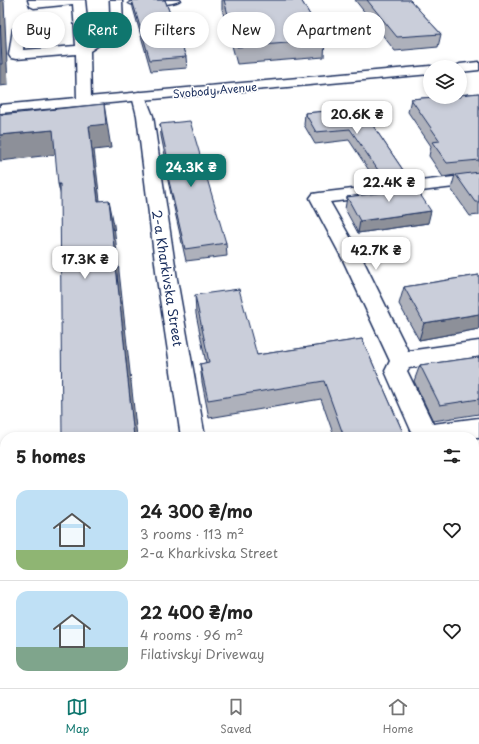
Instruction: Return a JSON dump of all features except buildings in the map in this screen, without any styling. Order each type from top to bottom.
[{"type":"street","points":[[34,0],[34,4],[79,0],[83,49],[84,101]]},
{"type":"street","points":[[17,48],[16,55],[83,49],[117,29],[117,2],[174,0]]},
{"type":"street","points":[[467,67],[479,66]]},
{"type":"street","name":"Svobody Avenue","points":[[0,109],[423,71]]},
{"type":"street","name":"2-a Kharkivska Street","points":[[139,96],[145,116],[167,280],[192,432]]},
{"type":"street","points":[[401,362],[353,260],[319,198],[479,179]]},
{"type":"street","points":[[401,362],[479,349]]},
{"type":"street","points":[[401,362],[396,371],[424,432]]},
{"type":"street","points":[[452,432],[479,428]]}]
